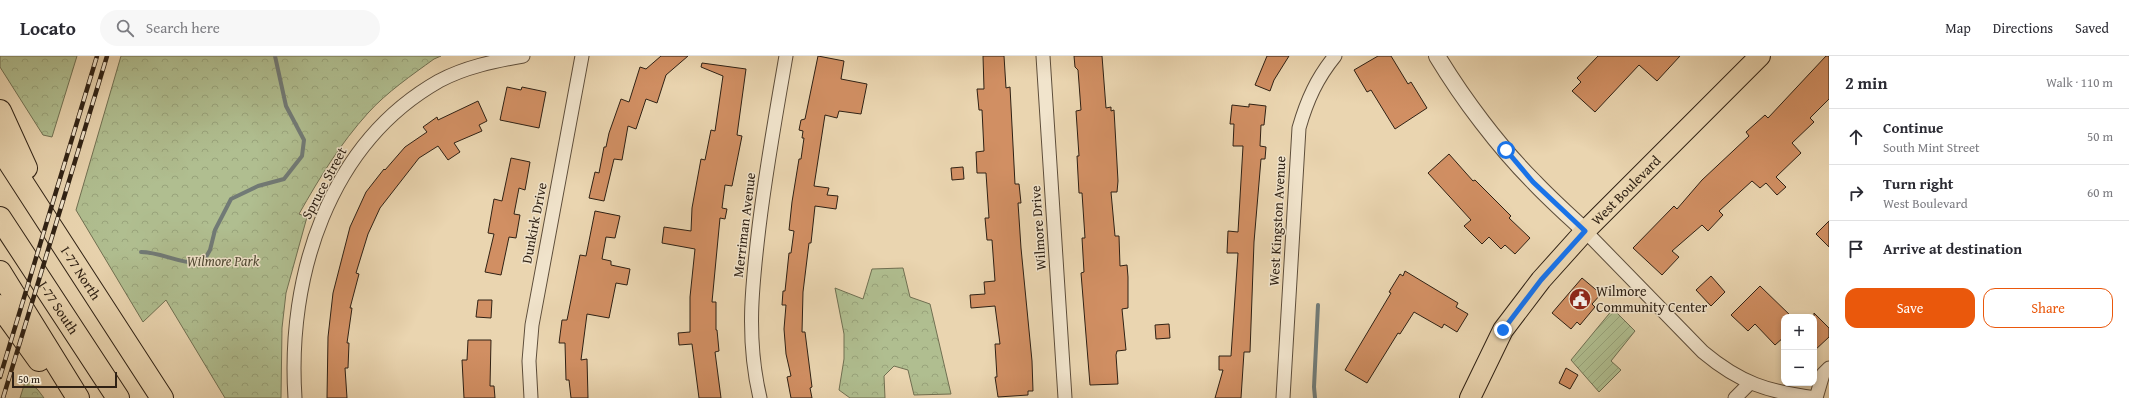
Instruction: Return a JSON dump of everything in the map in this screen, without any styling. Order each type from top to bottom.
[{"type":"highway","points":[[0,111],[53,229]]},
{"type":"highway","name":"I-77 North","points":[[0,148],[162,398]]},
{"type":"highway","name":"I-77 South","points":[[0,218],[118,398]]},
{"type":"highway","points":[[0,272],[78,398]]},
{"type":"highway","points":[[0,284],[38,334]]},
{"type":"highway","points":[[0,306],[65,398]]},
{"type":"main road","name":"West Boulevard","points":[[1470,398],[1503,330],[1541,280],[1585,231],[1760,56]]},
{"type":"street","name":"Spruce Street","points":[[294,398],[294,334],[305,270],[323,216],[349,166],[379,126],[402,106],[419,94],[440,81],[463,70],[494,61],[523,56]]},
{"type":"street","name":"Dunkirk Drive","points":[[531,398],[529,361],[532,325],[582,56]]},
{"type":"street","name":"Merriman Avenue","points":[[760,398],[752,346],[752,292],[765,182],[786,56]]},
{"type":"street","name":"Wilmore Drive","points":[[1043,56],[1064,398]]},
{"type":"street","name":"West Kingston Avenue","points":[[1283,398],[1299,128],[1305,105],[1315,84],[1335,56]]},
{"type":"street","points":[[1437,56],[1466,100],[1533,182],[1585,231],[1703,352],[1722,368],[1750,383],[1766,389],[1816,398],[1823,374],[1829,368]]},
{"type":"street","points":[[1735,398],[1750,383]]},
{"type":"green space","points":[[0,56],[77,56],[52,137],[43,135],[0,67]]},
{"type":"green space","name":"Wilmore Park","points":[[121,56],[441,56],[434,59],[400,84],[368,113],[331,161],[299,214],[307,217],[286,293],[282,328],[281,398],[225,398],[166,300],[143,322],[76,210]]},
{"type":"green space","points":[[903,268],[910,297],[930,304],[951,394],[914,395],[908,370],[894,366],[884,376],[885,398],[850,398],[839,390],[844,359],[844,334],[835,288],[863,299],[872,269]]},
{"type":"green space","points":[[1613,309],[1635,331],[1611,361],[1621,370],[1599,392],[1571,360]]},
{"type":"green space","points":[[26,379],[38,390],[44,398],[20,398]]},
{"type":"building","points":[[661,56],[688,56],[666,75],[657,103],[646,99],[636,129],[628,126],[622,160],[614,159],[604,201],[589,198],[595,172],[599,173],[604,147],[606,147],[609,133],[621,99],[629,102],[640,67],[646,69]]},
{"type":"building","points":[[818,56],[844,61],[841,79],[867,84],[861,114],[839,111],[837,118],[825,115],[814,186],[829,188],[827,195],[838,196],[836,209],[815,206],[811,243],[809,243],[803,292],[802,332],[805,332],[812,398],[791,398],[787,377],[791,376],[786,354],[784,329],[786,305],[782,305],[783,291],[785,291],[789,253],[791,253],[794,231],[789,230],[792,202],[804,138],[802,138],[803,131],[799,130],[801,120],[805,119]]},
{"type":"building","points":[[983,56],[1004,56],[1006,88],[1010,87],[1015,184],[1019,184],[1021,203],[1018,203],[1021,248],[1032,361],[1033,391],[1028,391],[1028,395],[998,397],[995,377],[997,377],[995,344],[1000,344],[995,306],[971,308],[970,295],[985,294],[984,282],[995,281],[992,240],[987,240],[985,218],[989,218],[986,173],[977,173],[976,152],[984,151],[982,110],[979,110],[977,89],[984,89]]},
{"type":"building","points":[[1074,56],[1102,56],[1106,108],[1111,107],[1111,111],[1114,110],[1118,181],[1117,192],[1111,192],[1115,236],[1119,236],[1120,266],[1127,265],[1128,277],[1128,308],[1122,309],[1126,350],[1117,351],[1116,355],[1118,384],[1090,385],[1081,273],[1084,272],[1082,238],[1085,238],[1082,193],[1079,193],[1077,156],[1079,156],[1076,111],[1081,110],[1078,70],[1075,67]]},
{"type":"building","points":[[1267,56],[1289,56],[1274,80],[1270,91],[1255,85]]},
{"type":"building","points":[[1378,56],[1391,56],[1408,84],[1411,82],[1427,108],[1395,129],[1371,90],[1367,92],[1354,70]]},
{"type":"building","points":[[1598,56],[1680,56],[1657,81],[1639,65],[1595,112],[1572,91],[1581,82],[1577,78]]},
{"type":"building","points":[[1826,56],[1829,56],[1829,99],[1810,118],[1814,122],[1792,143],[1801,153],[1776,177],[1786,187],[1777,195],[1766,183],[1760,188],[1752,181],[1719,211],[1723,215],[1708,231],[1702,225],[1672,251],[1679,257],[1662,275],[1633,248],[1674,206],[1677,209],[1702,180],[1749,136],[1746,132],[1765,115],[1768,118]]},
{"type":"building","points":[[702,63],[746,69],[737,135],[742,136],[732,186],[725,185],[722,208],[727,209],[725,219],[720,218],[712,302],[716,302],[716,330],[719,351],[715,352],[721,398],[699,398],[692,344],[679,345],[678,333],[690,332],[690,297],[695,249],[662,243],[664,227],[691,231],[692,208],[701,159],[705,160],[711,130],[715,131],[723,76],[701,67]]},
{"type":"building","points":[[507,87],[521,90],[522,87],[546,92],[539,128],[500,120]]},
{"type":"building","points":[[478,101],[487,121],[479,125],[482,131],[454,143],[460,152],[448,160],[438,146],[419,158],[380,208],[368,234],[356,273],[359,274],[350,308],[352,308],[347,343],[349,343],[348,368],[345,368],[347,398],[327,398],[328,337],[333,293],[350,227],[366,192],[384,169],[385,170],[405,147],[427,132],[423,127],[437,117],[438,120]]},
{"type":"building","points":[[1249,104],[1266,106],[1264,125],[1261,125],[1260,146],[1266,147],[1265,159],[1261,159],[1254,242],[1250,352],[1244,352],[1241,398],[1215,398],[1223,370],[1219,370],[1219,356],[1231,356],[1238,253],[1227,253],[1228,231],[1238,232],[1243,146],[1233,146],[1234,124],[1230,124],[1232,105],[1249,107]]},
{"type":"building","points":[[1449,154],[1473,181],[1475,180],[1511,216],[1509,218],[1530,238],[1515,254],[1505,245],[1501,249],[1489,237],[1482,244],[1464,226],[1471,220],[1428,173]]},
{"type":"building","points":[[511,158],[530,162],[525,190],[519,188],[514,214],[520,215],[516,238],[509,237],[501,275],[485,272],[494,234],[488,233],[494,199],[502,201]]},
{"type":"building","points":[[963,167],[964,179],[952,180],[951,168]]},
{"type":"building","points":[[595,211],[620,216],[615,238],[606,237],[602,259],[611,261],[611,265],[630,269],[627,285],[616,283],[609,318],[587,314],[581,360],[587,359],[588,398],[571,398],[569,380],[566,380],[565,343],[559,343],[562,320],[567,320],[580,255],[586,256]]},
{"type":"building","points":[[1829,221],[1829,247],[1816,234]]},
{"type":"building","points":[[1405,271],[1458,303],[1456,307],[1468,314],[1457,332],[1444,324],[1442,328],[1414,312],[1400,334],[1398,333],[1367,383],[1345,370],[1391,293],[1389,292],[1400,274],[1403,276]]},
{"type":"building","points":[[1711,276],[1725,292],[1711,306],[1696,290]]},
{"type":"building","name":"Wilmore Community Center","points":[[1582,278],[1601,294],[1592,304],[1595,307],[1580,325],[1577,322],[1571,329],[1552,313]]},
{"type":"building","points":[[1760,286],[1789,314],[1781,314],[1781,340],[1775,345],[1755,324],[1748,331],[1731,315]]},
{"type":"building","points":[[478,300],[492,300],[491,318],[476,317]]},
{"type":"building","points":[[1817,316],[1829,328],[1829,337],[1817,348]]},
{"type":"building","points":[[1169,324],[1170,338],[1156,339],[1155,325]]},
{"type":"building","points":[[468,340],[491,340],[490,386],[494,386],[495,398],[464,398],[462,360],[467,360]]},
{"type":"building","points":[[1566,368],[1578,375],[1570,389],[1559,383]]},
{"type":"waterway","points":[[141,252],[156,254],[185,262],[200,263],[210,250],[215,230],[231,199],[258,186],[284,179],[302,156],[304,140],[286,106],[275,56]]},
{"type":"waterway","points":[[1315,398],[1314,387],[1318,305]]},
{"type":"railway","points":[[0,377],[97,56]]},
{"type":"railway","points":[[3,398],[107,56]]},
{"type":"place","name":"Wilmore Community Center","points":[[1580,299]]},
{"type":"route","points":[[1503,330],[1541,280],[1585,231],[1533,182],[1506,150]]}]
